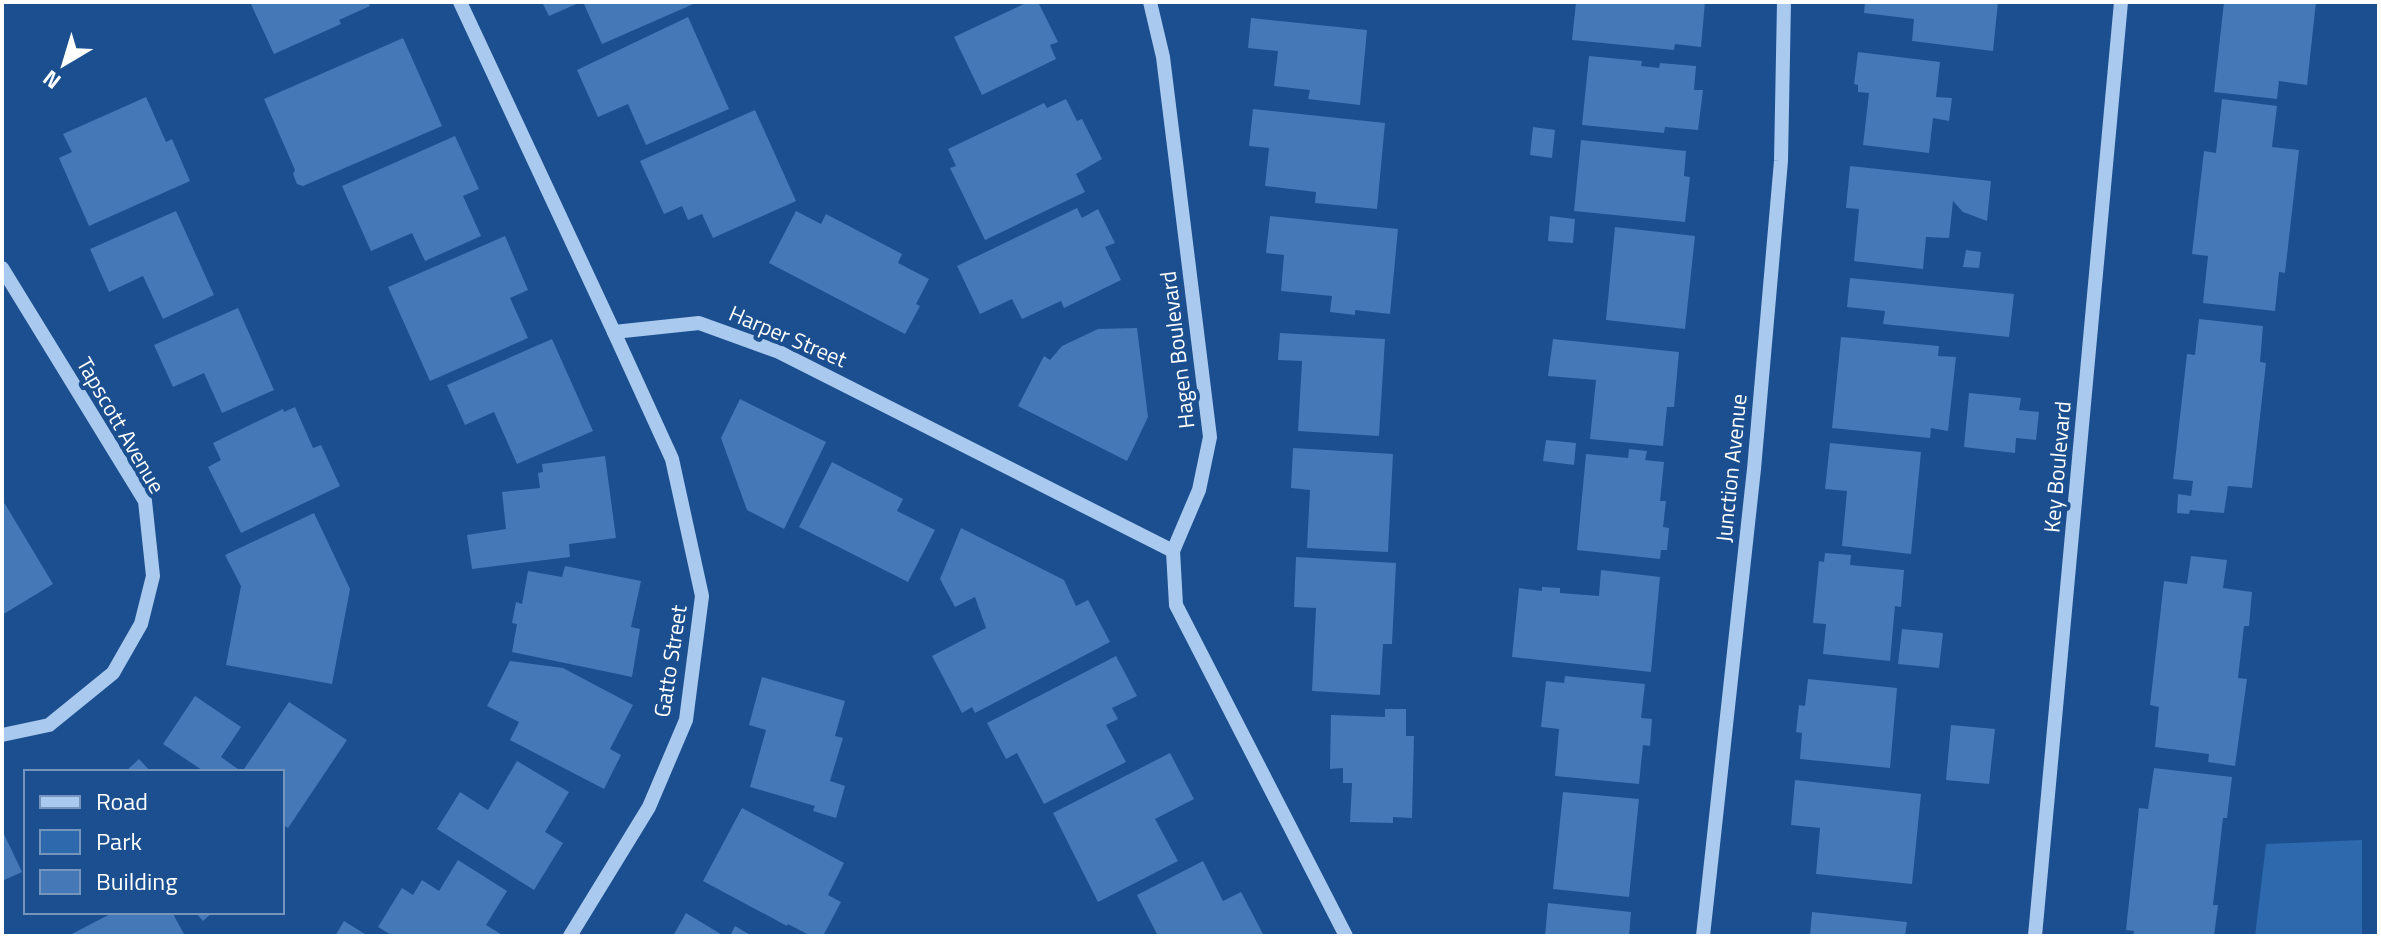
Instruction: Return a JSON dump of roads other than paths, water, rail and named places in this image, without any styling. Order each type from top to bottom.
[{"type":"street","points":[[460,2],[614,332]]},
{"type":"street","name":"Hagen Boulevard","points":[[1150,2],[1163,57],[1210,437],[1199,490],[1173,551],[1176,605],[1346,936]]},
{"type":"street","name":"Junction Avenue","points":[[1703,936],[1754,469],[1781,161],[1784,2]]},
{"type":"street","name":"Key Boulevard","points":[[2035,936],[2121,2]]},
{"type":"street","name":"Tapscott Avenue","points":[[2,268],[145,501],[153,576],[141,624],[113,673],[49,725],[2,735]]},
{"type":"street","name":"Harper Street","points":[[614,332],[699,323],[779,352],[1173,551]]},
{"type":"street","name":"Gatto Street","points":[[570,936],[649,807],[686,720],[702,596],[672,459],[614,332]]}]
